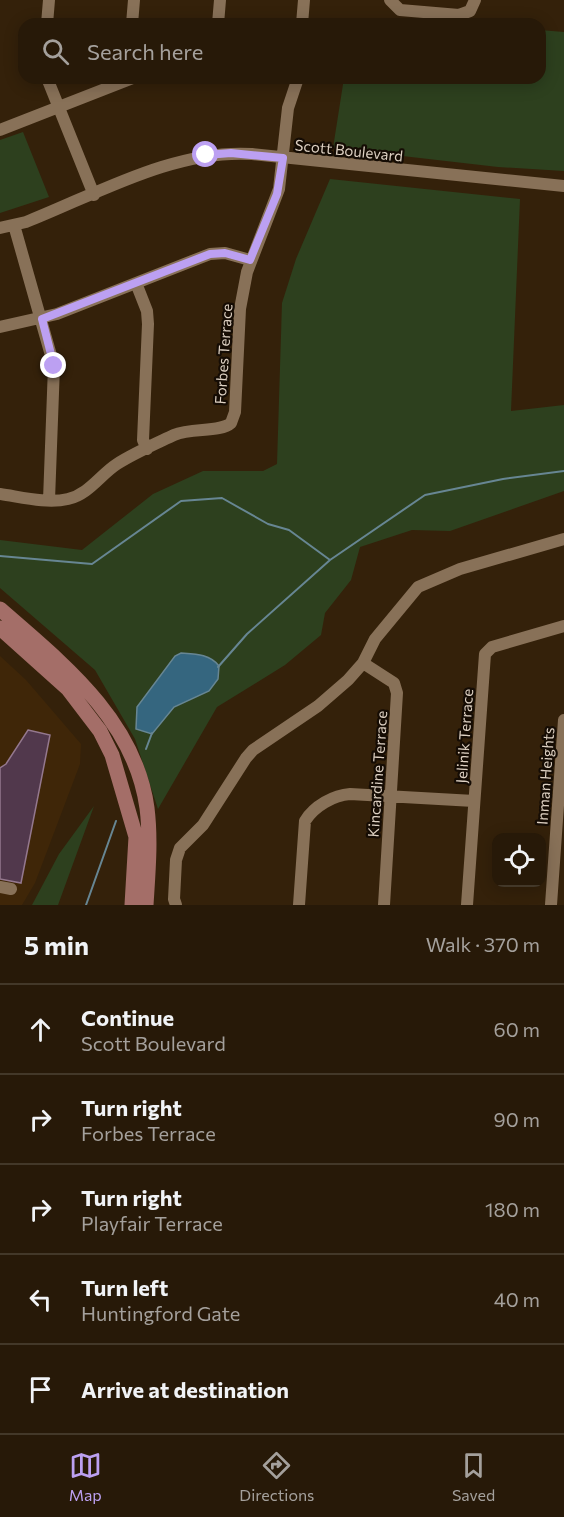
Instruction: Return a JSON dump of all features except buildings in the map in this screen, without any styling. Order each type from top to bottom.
[{"type":"main road","points":[[0,609],[78,678],[99,703],[127,747],[136,768],[147,808],[146,905]]},
{"type":"main road","points":[[0,628],[68,689],[100,731],[112,755],[136,837],[132,905]]},
{"type":"street","points":[[48,18],[49,0]]},
{"type":"street","points":[[132,18],[134,0]]},
{"type":"street","points":[[218,18],[220,0]]},
{"type":"street","points":[[302,18],[304,0]]},
{"type":"street","points":[[390,0],[400,10],[459,15],[470,11],[475,0]]},
{"type":"street","points":[[49,84],[94,195]]},
{"type":"street","points":[[0,130],[118,84]]},
{"type":"street","name":"Forbes Terrace","points":[[0,494],[49,500],[77,496],[116,465],[147,448],[186,430],[221,428],[233,420],[240,309],[250,260],[277,194],[288,108],[296,84]]},
{"type":"street","name":"Scott Boulevard","points":[[0,228],[14,225],[195,157],[231,153],[564,186]]},
{"type":"street","points":[[14,225],[54,366],[49,500]]},
{"type":"street","points":[[0,327],[42,319],[210,254],[225,253],[250,260]]},
{"type":"street","points":[[136,283],[147,311],[143,440],[147,448]]},
{"type":"street","points":[[176,905],[174,898],[178,853],[208,819],[246,758],[253,750],[318,706],[363,663],[375,639],[414,590],[460,569],[564,538]]},
{"type":"street","name":"Jelinik Terrace","points":[[467,905],[485,654],[492,647],[564,626]]},
{"type":"street","name":"Kincardine Terrace","points":[[363,663],[397,688],[384,905]]},
{"type":"street","name":"Inman Heights","points":[[551,905],[564,720]]},
{"type":"street","points":[[299,905],[304,825],[309,814],[335,796],[391,796],[474,801]]},
{"type":"shaded area","points":[[0,656],[26,680],[81,744],[80,764],[35,883],[22,905],[0,905]]},
{"type":"green space","points":[[546,30],[564,32],[564,171],[498,167],[333,148],[343,84],[546,84]]},
{"type":"green space","points":[[23,132],[49,197],[0,213],[0,140]]},
{"type":"green space","points":[[330,179],[520,199],[511,411],[564,405],[564,491],[450,531],[412,530],[360,547],[351,580],[325,613],[321,635],[285,665],[217,707],[158,809],[135,739],[95,670],[0,588],[0,540],[82,550],[153,494],[203,471],[263,471],[277,464],[282,303],[296,259]]},
{"type":"green space","points":[[94,806],[58,905],[32,905],[59,854]]},
{"type":"water","points":[[181,653],[202,655],[211,659],[219,666],[218,679],[209,691],[174,707],[152,734],[136,729],[137,707],[175,656]]},
{"type":"waterway","points":[[218,667],[247,634],[330,560],[425,495],[503,479],[564,471]]},
{"type":"waterway","points":[[0,556],[92,564],[181,501],[222,498],[268,524],[289,530],[330,560]]},
{"type":"waterway","points":[[146,749],[152,733]]},
{"type":"waterway","points":[[86,905],[116,821]]},
{"type":"route","points":[[54,366],[42,319],[210,254],[225,253],[250,260],[277,194],[283,158],[231,153],[206,155]]}]
